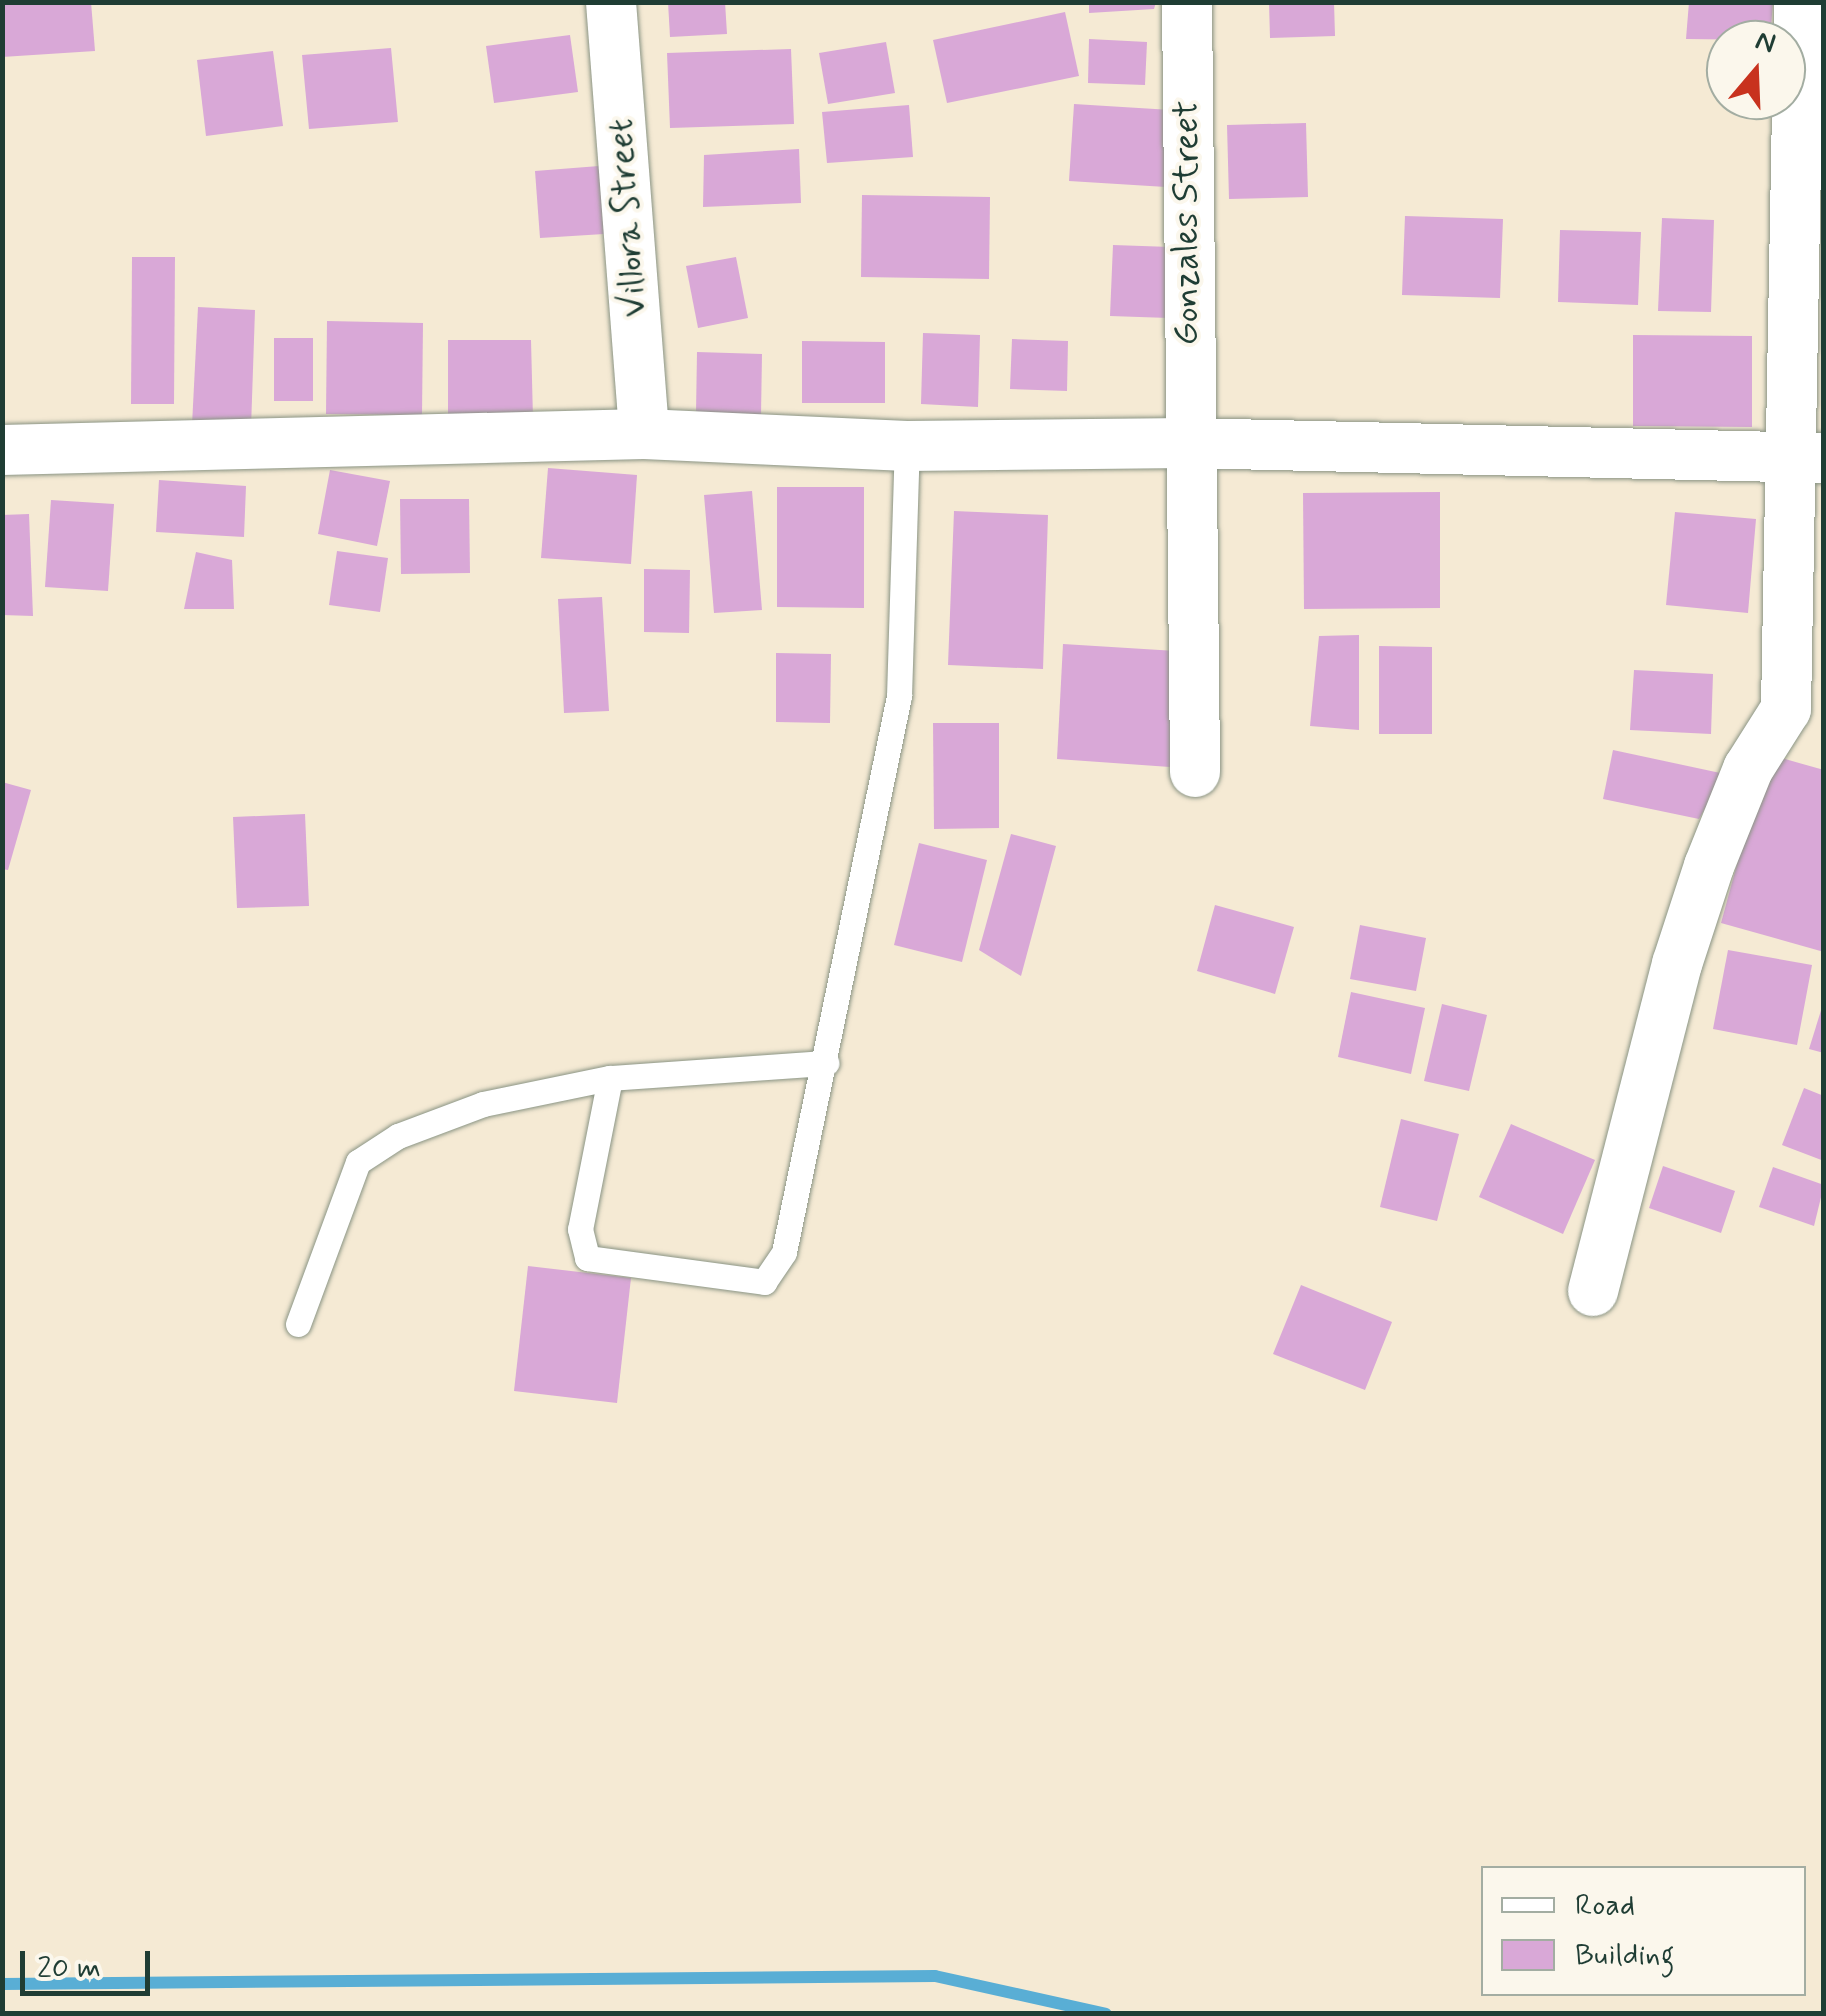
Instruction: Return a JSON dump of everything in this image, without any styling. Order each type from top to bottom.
[{"type":"street","name":"Villora Street","points":[[612,2],[644,434]]},
{"type":"street","name":"Gonzales Street","points":[[1186,2],[1188,442],[1195,772]]},
{"type":"street","points":[[1593,1291],[1687,931],[1748,769],[1805,713],[1807,459],[1800,2]]},
{"type":"street","points":[[2,450],[644,434],[907,446],[1188,442],[1807,459]]},
{"type":"lane","points":[[610,1078],[580,1229],[587,1258],[764,1282],[784,1252],[899,696],[907,446]]},
{"type":"lane","points":[[298,1324],[358,1162],[398,1136],[483,1104],[610,1078],[826,1063]]},
{"type":"building","points":[[2,2],[91,2],[95,51],[2,57]]},
{"type":"building","points":[[668,2],[725,2],[727,34],[670,37]]},
{"type":"building","points":[[1089,2],[1156,2],[1154,9],[1089,13]]},
{"type":"building","points":[[1269,2],[1334,2],[1335,36],[1270,38]]},
{"type":"building","points":[[1689,2],[1773,2],[1772,20],[1706,20],[1706,39],[1686,39]]},
{"type":"building","points":[[1065,12],[1079,76],[947,103],[933,40]]},
{"type":"building","points":[[570,35],[578,92],[494,103],[486,46]]},
{"type":"building","points":[[1089,39],[1147,42],[1145,85],[1088,83]]},
{"type":"building","points":[[886,42],[895,93],[828,104],[819,53]]},
{"type":"building","points":[[391,48],[398,122],[309,129],[302,55]]},
{"type":"building","points":[[791,49],[794,124],[670,128],[667,53]]},
{"type":"building","points":[[273,51],[283,126],[206,136],[197,60]]},
{"type":"building","points":[[1074,104],[1171,110],[1166,187],[1069,181]]},
{"type":"building","points":[[909,105],[913,157],[827,163],[822,112]]},
{"type":"building","points":[[1306,123],[1308,197],[1229,199],[1227,125]]},
{"type":"building","points":[[799,149],[801,203],[703,207],[704,155]]},
{"type":"building","points":[[599,166],[604,234],[540,238],[535,171]]},
{"type":"building","points":[[862,195],[990,197],[989,279],[861,277]]},
{"type":"building","points":[[1405,216],[1503,219],[1500,298],[1402,295]]},
{"type":"building","points":[[1662,218],[1714,220],[1711,312],[1658,311]]},
{"type":"building","points":[[1560,230],[1641,232],[1638,305],[1558,302]]},
{"type":"building","points":[[1113,245],[1171,247],[1169,318],[1110,316]]},
{"type":"building","points":[[132,257],[175,257],[174,404],[131,404]]},
{"type":"building","points":[[736,257],[748,318],[698,328],[686,266]]},
{"type":"building","points":[[198,307],[255,310],[251,428],[192,425]]},
{"type":"building","points":[[327,321],[423,323],[422,415],[326,414]]},
{"type":"building","points":[[923,333],[980,335],[978,407],[921,404]]},
{"type":"building","points":[[1633,335],[1752,336],[1752,427],[1633,426]]},
{"type":"building","points":[[274,338],[313,338],[313,401],[274,401]]},
{"type":"building","points":[[1012,339],[1068,341],[1067,391],[1010,389]]},
{"type":"building","points":[[448,340],[531,340],[533,419],[448,419]]},
{"type":"building","points":[[802,341],[885,342],[885,403],[802,403]]},
{"type":"building","points":[[697,352],[762,354],[761,415],[696,413]]},
{"type":"building","points":[[548,468],[637,475],[631,564],[541,558]]},
{"type":"building","points":[[330,470],[390,481],[377,546],[318,534]]},
{"type":"building","points":[[159,480],[246,486],[244,537],[156,532]]},
{"type":"building","points":[[777,487],[864,487],[864,608],[777,607]]},
{"type":"building","points":[[752,491],[762,610],[714,613],[704,495]]},
{"type":"building","points":[[1440,492],[1440,608],[1304,609],[1303,493]]},
{"type":"building","points":[[400,499],[469,499],[470,573],[401,574]]},
{"type":"building","points":[[51,500],[114,504],[108,591],[45,587]]},
{"type":"building","points":[[954,511],[1048,515],[1043,669],[948,665]]},
{"type":"building","points":[[1675,512],[1756,519],[1748,613],[1666,605]]},
{"type":"building","points":[[29,514],[33,616],[2,615],[2,515]]},
{"type":"building","points":[[337,551],[388,558],[380,612],[329,605]]},
{"type":"building","points":[[196,552],[232,560],[234,609],[184,609]]},
{"type":"building","points":[[644,569],[690,570],[689,633],[644,632]]},
{"type":"building","points":[[602,597],[609,711],[564,713],[558,599]]},
{"type":"building","points":[[1359,635],[1359,730],[1310,726],[1319,636]]},
{"type":"building","points":[[1063,644],[1176,651],[1170,767],[1057,759]]},
{"type":"building","points":[[1379,646],[1432,647],[1432,734],[1379,734]]},
{"type":"building","points":[[776,653],[831,654],[830,723],[776,722]]},
{"type":"building","points":[[1634,670],[1713,674],[1711,734],[1630,730]]},
{"type":"building","points":[[933,723],[999,723],[999,828],[934,829]]},
{"type":"building","points":[[1613,750],[1725,774],[1699,819],[1603,799]]},
{"type":"building","points":[[1767,754],[1824,770],[1824,952],[1721,923]]},
{"type":"building","points":[[2,782],[31,790],[8,870],[2,869]]},
{"type":"building","points":[[305,814],[309,906],[237,908],[233,817]]},
{"type":"building","points":[[1011,834],[1056,846],[1021,976],[979,950]]},
{"type":"building","points":[[919,843],[987,860],[962,962],[894,945]]},
{"type":"building","points":[[1215,905],[1294,927],[1275,994],[1197,971]]},
{"type":"building","points":[[1360,925],[1426,938],[1416,991],[1350,979]]},
{"type":"building","points":[[1728,950],[1812,965],[1797,1045],[1713,1029]]},
{"type":"building","points":[[1351,992],[1425,1008],[1411,1074],[1338,1057]]},
{"type":"building","points":[[1442,1004],[1487,1015],[1469,1091],[1424,1081]]},
{"type":"building","points":[[1824,1005],[1824,1053],[1809,1049]]},
{"type":"building","points":[[1804,1088],[1824,1096],[1824,1161],[1782,1145]]},
{"type":"building","points":[[1401,1119],[1459,1134],[1437,1221],[1380,1207]]},
{"type":"building","points":[[1511,1124],[1595,1160],[1563,1234],[1479,1197]]},
{"type":"building","points":[[1663,1166],[1735,1191],[1721,1233],[1649,1208]]},
{"type":"building","points":[[1773,1167],[1824,1185],[1814,1226],[1759,1207]]},
{"type":"building","points":[[528,1266],[631,1278],[617,1403],[514,1391]]},
{"type":"building","points":[[1301,1285],[1392,1322],[1365,1390],[1273,1354]]},
{"type":"waterway","points":[[2,1984],[935,1976],[1106,2014]]}]
